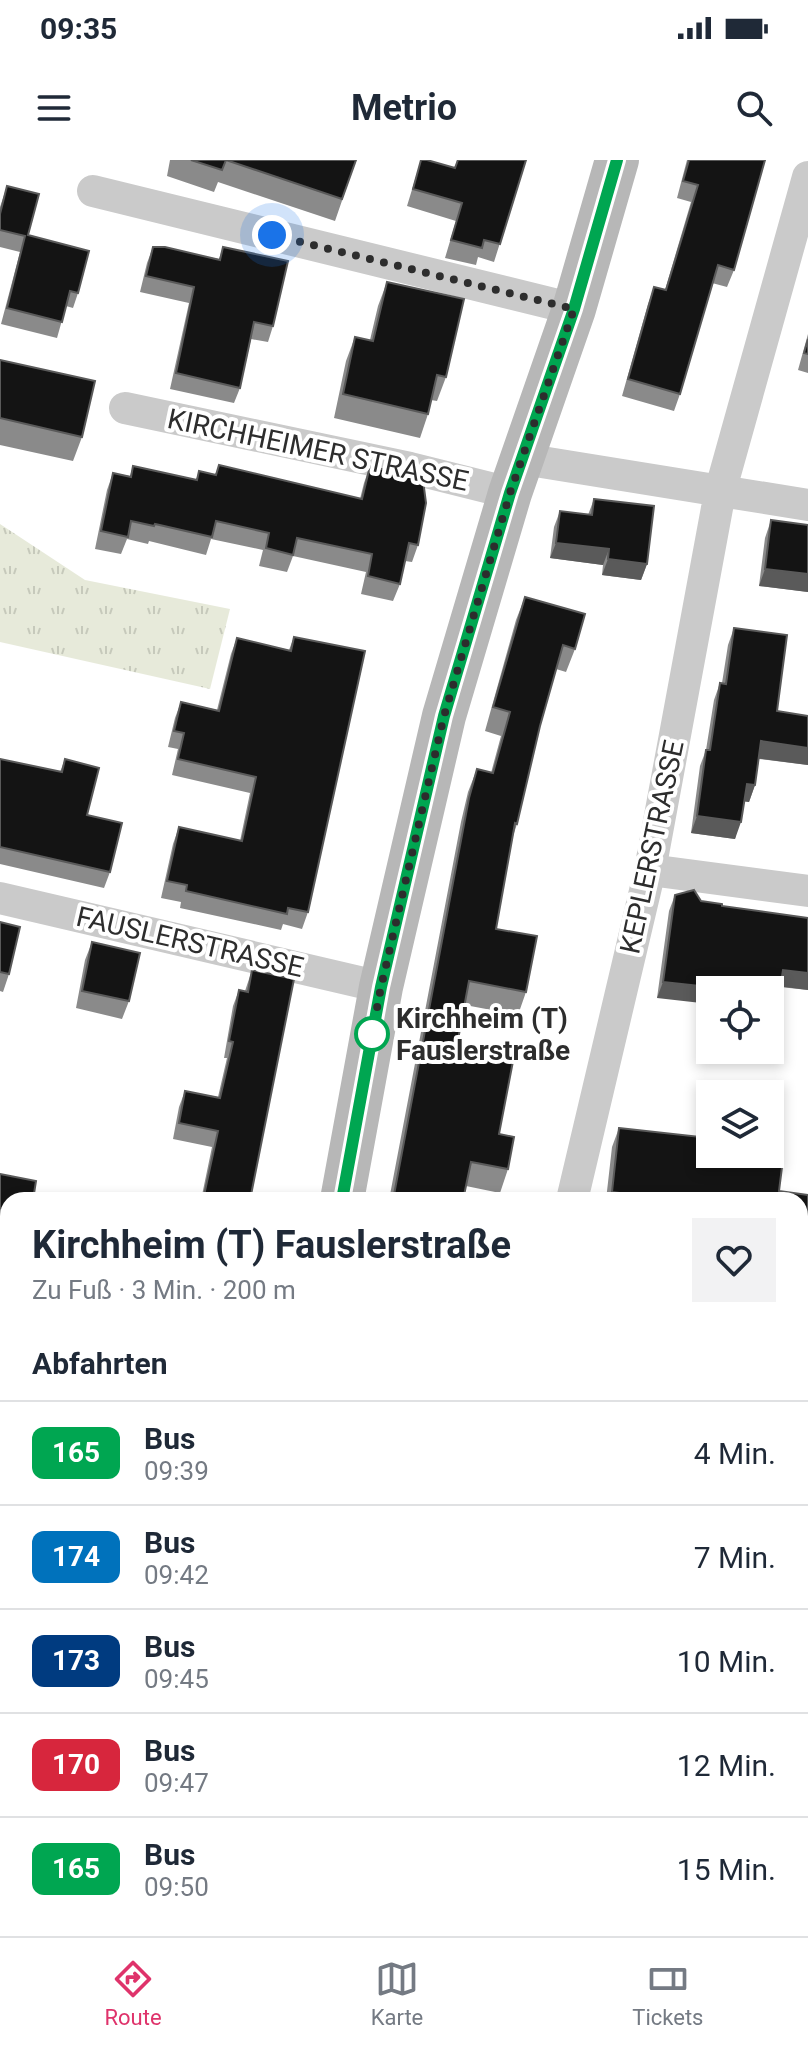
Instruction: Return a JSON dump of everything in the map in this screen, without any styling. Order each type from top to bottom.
[{"type":"main road","points":[[343,1192],[381,987],[444,716],[517,476],[574,309],[617,160]]},
{"type":"street","name":"KEPLERSTRASSE","points":[[574,1192],[650,870],[720,492],[808,177]]},
{"type":"street","points":[[93,191],[574,309]]},
{"type":"street","name":"KIRCHHEIMER STRASSE","points":[[125,408],[410,468],[720,492],[808,505]]},
{"type":"street","points":[[650,870],[808,891]]},
{"type":"street","name":"FAUSLERSTRASSE","points":[[0,898],[381,987]]},
{"type":"green space","points":[[0,524],[85,580],[230,609],[210,689],[0,642]]},
{"type":"building","points":[[191,160],[226,160],[222,170]]},
{"type":"building","points":[[226,160],[356,160],[342,199]]},
{"type":"building","points":[[421,160],[455,168],[458,160],[526,160],[500,244],[484,240],[482,248],[451,240],[462,203],[413,189]]},
{"type":"building","points":[[689,160],[765,160],[734,270],[718,265],[680,394],[628,379],[654,287],[666,290],[698,185],[683,181]]},
{"type":"building","points":[[7,186],[39,194],[28,235],[89,251],[78,293],[70,291],[62,322],[7,308],[25,236],[0,230],[0,214]]},
{"type":"building","points":[[153,247],[220,260],[223,247],[288,261],[273,326],[254,322],[240,388],[176,373],[194,287],[146,276]]},
{"type":"building","points":[[387,282],[464,299],[446,377],[437,375],[428,414],[343,394],[355,337],[373,341]]},
{"type":"building","points":[[0,360],[95,381],[82,437],[0,418]]},
{"type":"building","points":[[219,465],[362,499],[370,466],[423,480],[426,503],[418,545],[409,543],[400,584],[368,576],[372,554],[297,538],[293,555],[266,548],[269,533],[216,521],[212,537],[131,521],[128,537],[101,531],[113,473],[131,477],[133,466],[197,480],[199,471],[216,475]]},
{"type":"building","points":[[594,499],[654,506],[647,564],[608,559],[609,549],[556,543],[560,511],[592,515]]},
{"type":"building","points":[[771,520],[808,525],[808,574],[765,569]]},
{"type":"building","points":[[525,597],[585,614],[575,649],[563,645],[540,726],[515,823],[496,929],[537,936],[526,992],[469,981],[457,1045],[514,1056],[499,1134],[514,1137],[508,1169],[471,1162],[465,1192],[395,1192],[469,798],[477,769],[493,773],[510,712],[493,707]]},
{"type":"building","points":[[734,628],[787,635],[777,711],[808,716],[808,748],[761,741],[755,785],[747,784],[741,822],[697,816],[706,750],[710,750],[720,683],[726,684]]},
{"type":"building","points":[[294,637],[365,651],[308,912],[288,908],[287,914],[186,891],[187,885],[167,881],[179,827],[242,841],[256,777],[178,759],[184,733],[174,731],[181,702],[219,711],[237,638],[291,651]]},
{"type":"building","points":[[0,759],[62,772],[65,759],[99,768],[87,815],[122,823],[110,872],[0,847]]},
{"type":"building","points":[[694,890],[701,901],[808,918],[808,973],[783,970],[782,976],[696,976],[696,986],[663,982],[675,895]]},
{"type":"building","points":[[0,922],[20,927],[9,974],[0,972]]},
{"type":"building","points":[[92,942],[140,953],[129,1001],[82,991]]},
{"type":"building","points":[[252,970],[294,979],[252,1192],[205,1192],[218,1131],[179,1123],[185,1091],[220,1098],[233,1042],[229,1041],[239,990],[248,992]]},
{"type":"building","points":[[619,1128],[696,1137],[696,1168],[782,1168],[779,1191],[786,1192],[612,1192]]},
{"type":"building","points":[[0,1174],[36,1181],[34,1192],[0,1192]]},
{"type":"bus line","name":"165","points":[[343,1192],[381,987],[444,716],[510,493],[574,309],[617,160]]},
{"type":"place","name":"Kirchheim (T) Fauslerstraße","points":[[372,1034]]},
{"type":"route","points":[[272,235],[574,309],[510,493],[444,716],[372,1034]]}]
